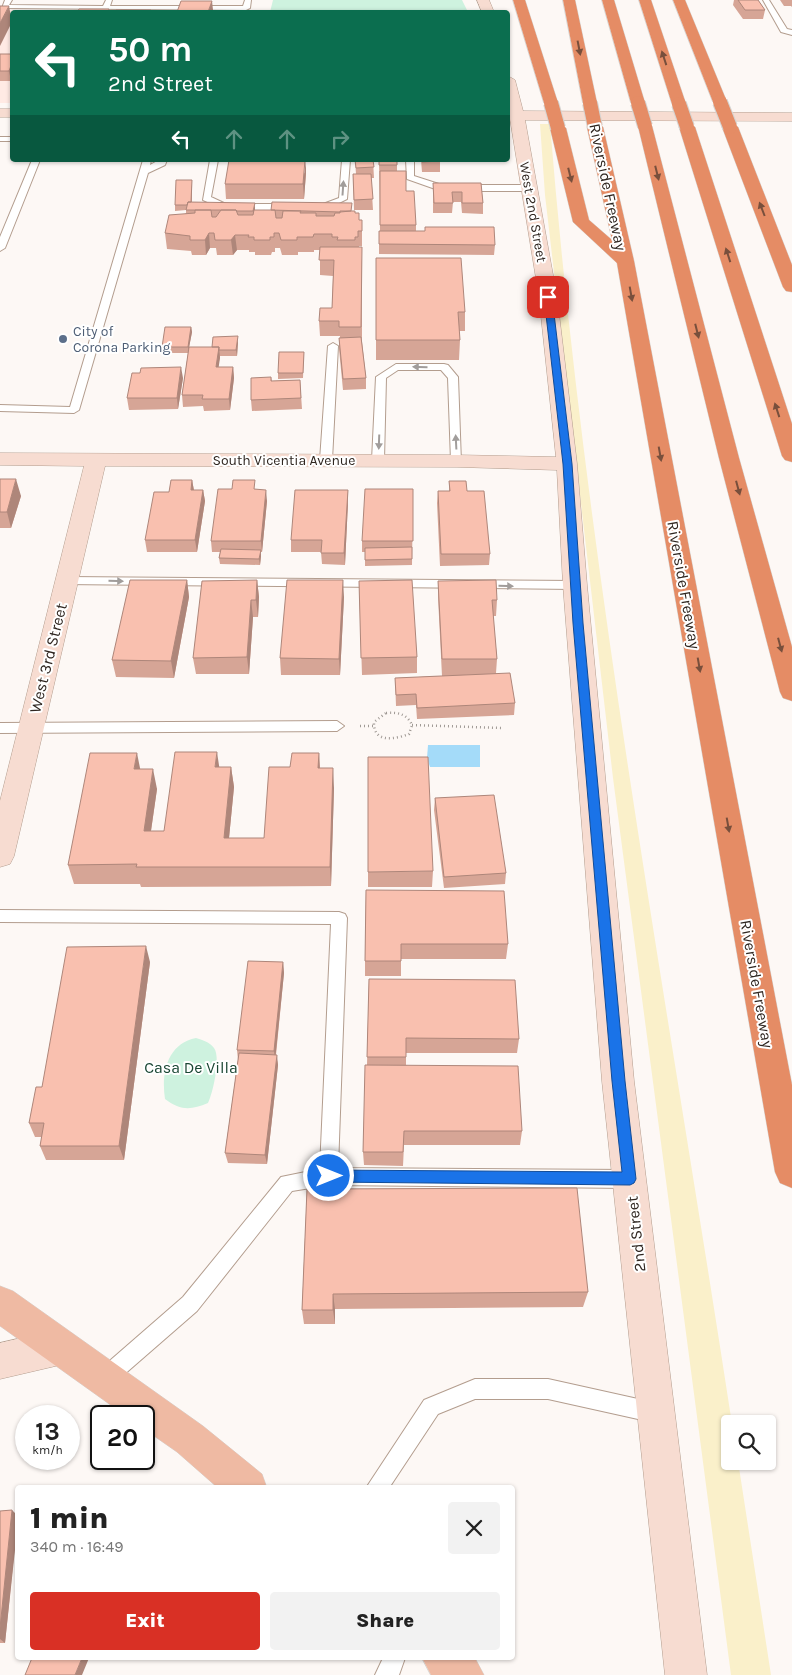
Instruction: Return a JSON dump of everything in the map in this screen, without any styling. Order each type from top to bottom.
[{"type":"highway","points":[[519,0],[558,128],[581,222],[624,261]]},
{"type":"highway","name":"Riverside Freeway","points":[[569,0],[624,261],[792,1172]]},
{"type":"highway","points":[[608,0],[638,103],[647,121],[730,458],[792,692]]},
{"type":"highway","points":[[645,0],[792,456]]},
{"type":"highway","points":[[679,0],[792,287]]},
{"type":"main road","name":"West 2nd Street","points":[[510,97],[548,297],[568,464]]},
{"type":"main road","points":[[512,114],[647,121],[792,117]]},
{"type":"main road","name":"South Vicentia Avenue","points":[[0,460],[378,460],[568,464]]},
{"type":"main road","name":"West 3rd Street","points":[[0,856],[96,460]]},
{"type":"main road","name":"2nd Street","points":[[568,464],[575,585],[618,1081],[686,1675]]},
{"type":"main road","points":[[0,1304],[190,1439],[244,1485]]},
{"type":"main road","points":[[0,1361],[60,1347]]},
{"type":"main road","points":[[445,1660],[463,1675]]},
{"type":"lane","points":[[9,0],[4,7],[108,4],[166,10],[246,10],[248,0]]},
{"type":"lane","points":[[766,0],[784,30],[792,33]]},
{"type":"lane","points":[[0,248],[35,162]]},
{"type":"lane","points":[[0,408],[74,410],[146,162]]},
{"type":"lane","points":[[144,172],[162,162]]},
{"type":"lane","points":[[214,162],[206,198],[225,207],[324,207],[342,199],[346,162]]},
{"type":"lane","points":[[410,162],[410,177],[441,188],[528,188]]},
{"type":"lane","points":[[326,460],[333,346]]},
{"type":"lane","points":[[378,460],[381,376],[396,366],[444,367],[453,377],[457,461]]},
{"type":"lane","points":[[67,581],[575,585]]},
{"type":"lane","points":[[0,728],[337,726]]},
{"type":"lane","points":[[0,916],[339,918],[329,1176]]},
{"type":"lane","points":[[105,1378],[190,1304],[287,1183],[329,1176],[630,1179]]},
{"type":"lane","points":[[378,1485],[431,1407],[475,1389],[548,1389],[656,1412]]},
{"type":"lane","points":[[387,1675],[393,1660]]},
{"type":"path","points":[[392,712],[408,717],[412,725],[409,734],[394,740],[382,738],[377,734],[374,726],[377,718],[392,712]]},
{"type":"path","points":[[412,725],[502,728]]},
{"type":"shaded area","points":[[0,10],[10,10],[10,103],[0,103]]},
{"type":"green space","points":[[273,0],[462,0],[467,10],[270,10]]},
{"type":"green space","name":"Casa De Villa","points":[[196,1038],[210,1044],[216,1053],[217,1059],[212,1091],[208,1103],[191,1108],[176,1106],[165,1099],[165,1070],[172,1053],[178,1046]]},
{"type":"sand","points":[[540,124],[550,124],[565,287],[606,613],[629,776],[731,1415],[721,1415],[721,1470],[739,1470],[771,1675],[731,1675],[613,778],[545,195]]},
{"type":"water","points":[[428,745],[480,745],[480,767],[430,767],[427,758]]},
{"type":"building","points":[[738,0],[758,0],[765,10],[745,10]]},
{"type":"building","points":[[181,1],[212,1],[209,10],[178,10]]},
{"type":"building","points":[[0,6],[9,6],[0,23]]},
{"type":"building","points":[[79,9],[109,9],[109,10]]},
{"type":"building","points":[[0,54],[10,54],[9,71],[0,71]]},
{"type":"building","points":[[229,162],[305,162],[303,184],[225,184]]},
{"type":"building","points":[[355,162],[373,162],[374,167],[356,168]]},
{"type":"building","points":[[379,162],[397,162],[397,165],[379,165]]},
{"type":"building","points":[[380,171],[406,171],[406,191],[414,191],[416,225],[380,225]]},
{"type":"building","points":[[353,174],[371,174],[373,199],[354,200]]},
{"type":"building","points":[[176,180],[192,180],[191,202],[188,202],[187,205],[175,205]]},
{"type":"building","points":[[433,183],[481,183],[483,203],[462,203],[462,192],[452,192],[453,203],[434,203]]},
{"type":"building","points":[[188,202],[255,203],[253,211],[237,211],[186,210]]},
{"type":"building","points":[[272,202],[352,203],[351,211],[340,212],[271,210]]},
{"type":"building","points":[[195,210],[211,210],[212,217],[216,217],[221,210],[236,210],[238,215],[253,215],[254,210],[275,210],[276,218],[282,218],[283,211],[316,213],[316,216],[334,216],[335,213],[340,213],[340,211],[355,211],[355,213],[359,213],[359,220],[362,220],[362,231],[358,231],[358,237],[355,237],[355,240],[337,240],[338,237],[332,237],[332,234],[314,234],[313,237],[297,237],[297,240],[281,240],[279,233],[274,233],[274,237],[270,237],[270,240],[254,240],[254,237],[248,237],[249,235],[235,235],[231,240],[215,240],[214,233],[209,233],[205,240],[190,240],[190,236],[165,233],[169,215],[195,213]]},
{"type":"building","points":[[425,227],[494,227],[495,245],[379,244],[379,231],[425,231]]},
{"type":"building","points":[[320,247],[362,247],[361,327],[339,327],[339,321],[319,321],[320,308],[332,308],[334,260],[319,260]]},
{"type":"building","points":[[376,258],[461,258],[465,312],[458,312],[460,340],[376,340]]},
{"type":"building","points":[[165,327],[191,327],[188,347],[162,347]]},
{"type":"building","points":[[238,336],[236,350],[219,350],[219,347],[212,347],[213,337]]},
{"type":"building","points":[[361,337],[366,378],[343,379],[339,338]]},
{"type":"building","points":[[189,347],[219,347],[216,367],[233,367],[229,399],[202,399],[203,395],[182,395]]},
{"type":"building","points":[[279,352],[304,352],[303,373],[278,373]]},
{"type":"building","points":[[181,367],[177,398],[127,398],[132,373],[140,373],[141,368]]},
{"type":"building","points":[[271,377],[271,381],[300,380],[301,398],[251,400],[251,378]]},
{"type":"building","points":[[0,479],[16,479],[7,512],[0,512]]},
{"type":"building","points":[[171,480],[192,480],[191,490],[203,490],[195,540],[145,540],[154,492],[169,492]]},
{"type":"building","points":[[233,480],[255,480],[254,489],[266,490],[261,541],[211,541],[218,489],[232,489]]},
{"type":"building","points":[[449,481],[466,481],[467,491],[484,491],[490,554],[441,554],[438,491],[450,491]]},
{"type":"building","points":[[365,489],[413,489],[413,541],[362,541]]},
{"type":"building","points":[[295,490],[348,490],[344,553],[321,553],[322,540],[291,540]]},
{"type":"building","points":[[412,547],[412,559],[365,560],[365,548]]},
{"type":"building","points":[[221,549],[261,550],[259,559],[219,558]]},
{"type":"building","points":[[130,580],[187,580],[171,661],[112,660]]},
{"type":"building","points":[[257,580],[256,600],[251,600],[247,657],[193,658],[202,581]]},
{"type":"building","points":[[287,580],[343,580],[339,659],[280,658]]},
{"type":"building","points":[[412,580],[417,657],[361,658],[359,581]]},
{"type":"building","points":[[496,580],[497,600],[492,600],[497,659],[442,659],[438,581]]},
{"type":"building","points":[[510,673],[515,703],[417,708],[416,694],[396,695],[395,678]]},
{"type":"building","points":[[175,752],[217,752],[215,767],[231,767],[224,838],[264,838],[269,767],[290,767],[292,753],[319,753],[318,768],[333,768],[330,867],[136,867],[137,864],[68,865],[90,753],[137,753],[134,769],[153,769],[144,831],[164,831]]},
{"type":"building","points":[[368,757],[428,757],[433,871],[368,872]]},
{"type":"building","points":[[494,795],[506,873],[444,877],[435,798]]},
{"type":"building","points":[[366,890],[504,891],[508,944],[401,944],[401,961],[365,961]]},
{"type":"building","points":[[146,946],[119,1146],[40,1146],[44,1123],[29,1123],[36,1087],[42,1087],[67,947]]},
{"type":"building","points":[[248,961],[283,962],[274,1051],[237,1050]]},
{"type":"building","points":[[369,979],[515,980],[519,1039],[406,1038],[406,1057],[367,1057]]},
{"type":"building","points":[[239,1053],[277,1055],[265,1155],[225,1153]]},
{"type":"building","points":[[365,1065],[518,1066],[522,1131],[404,1131],[403,1152],[363,1152]]},
{"type":"building","points":[[577,1188],[588,1292],[333,1294],[333,1310],[302,1310],[307,1189]]},
{"type":"building","points":[[12,1510],[0,1628],[0,1511]]},
{"type":"building","points":[[31,1660],[81,1660],[75,1675],[25,1675]]},
{"type":"place","name":"City of Corona Parking","points":[[63,339]]},
{"type":"route","points":[[329,1176],[630,1179],[618,1081],[578,623],[568,464],[548,297]]}]
